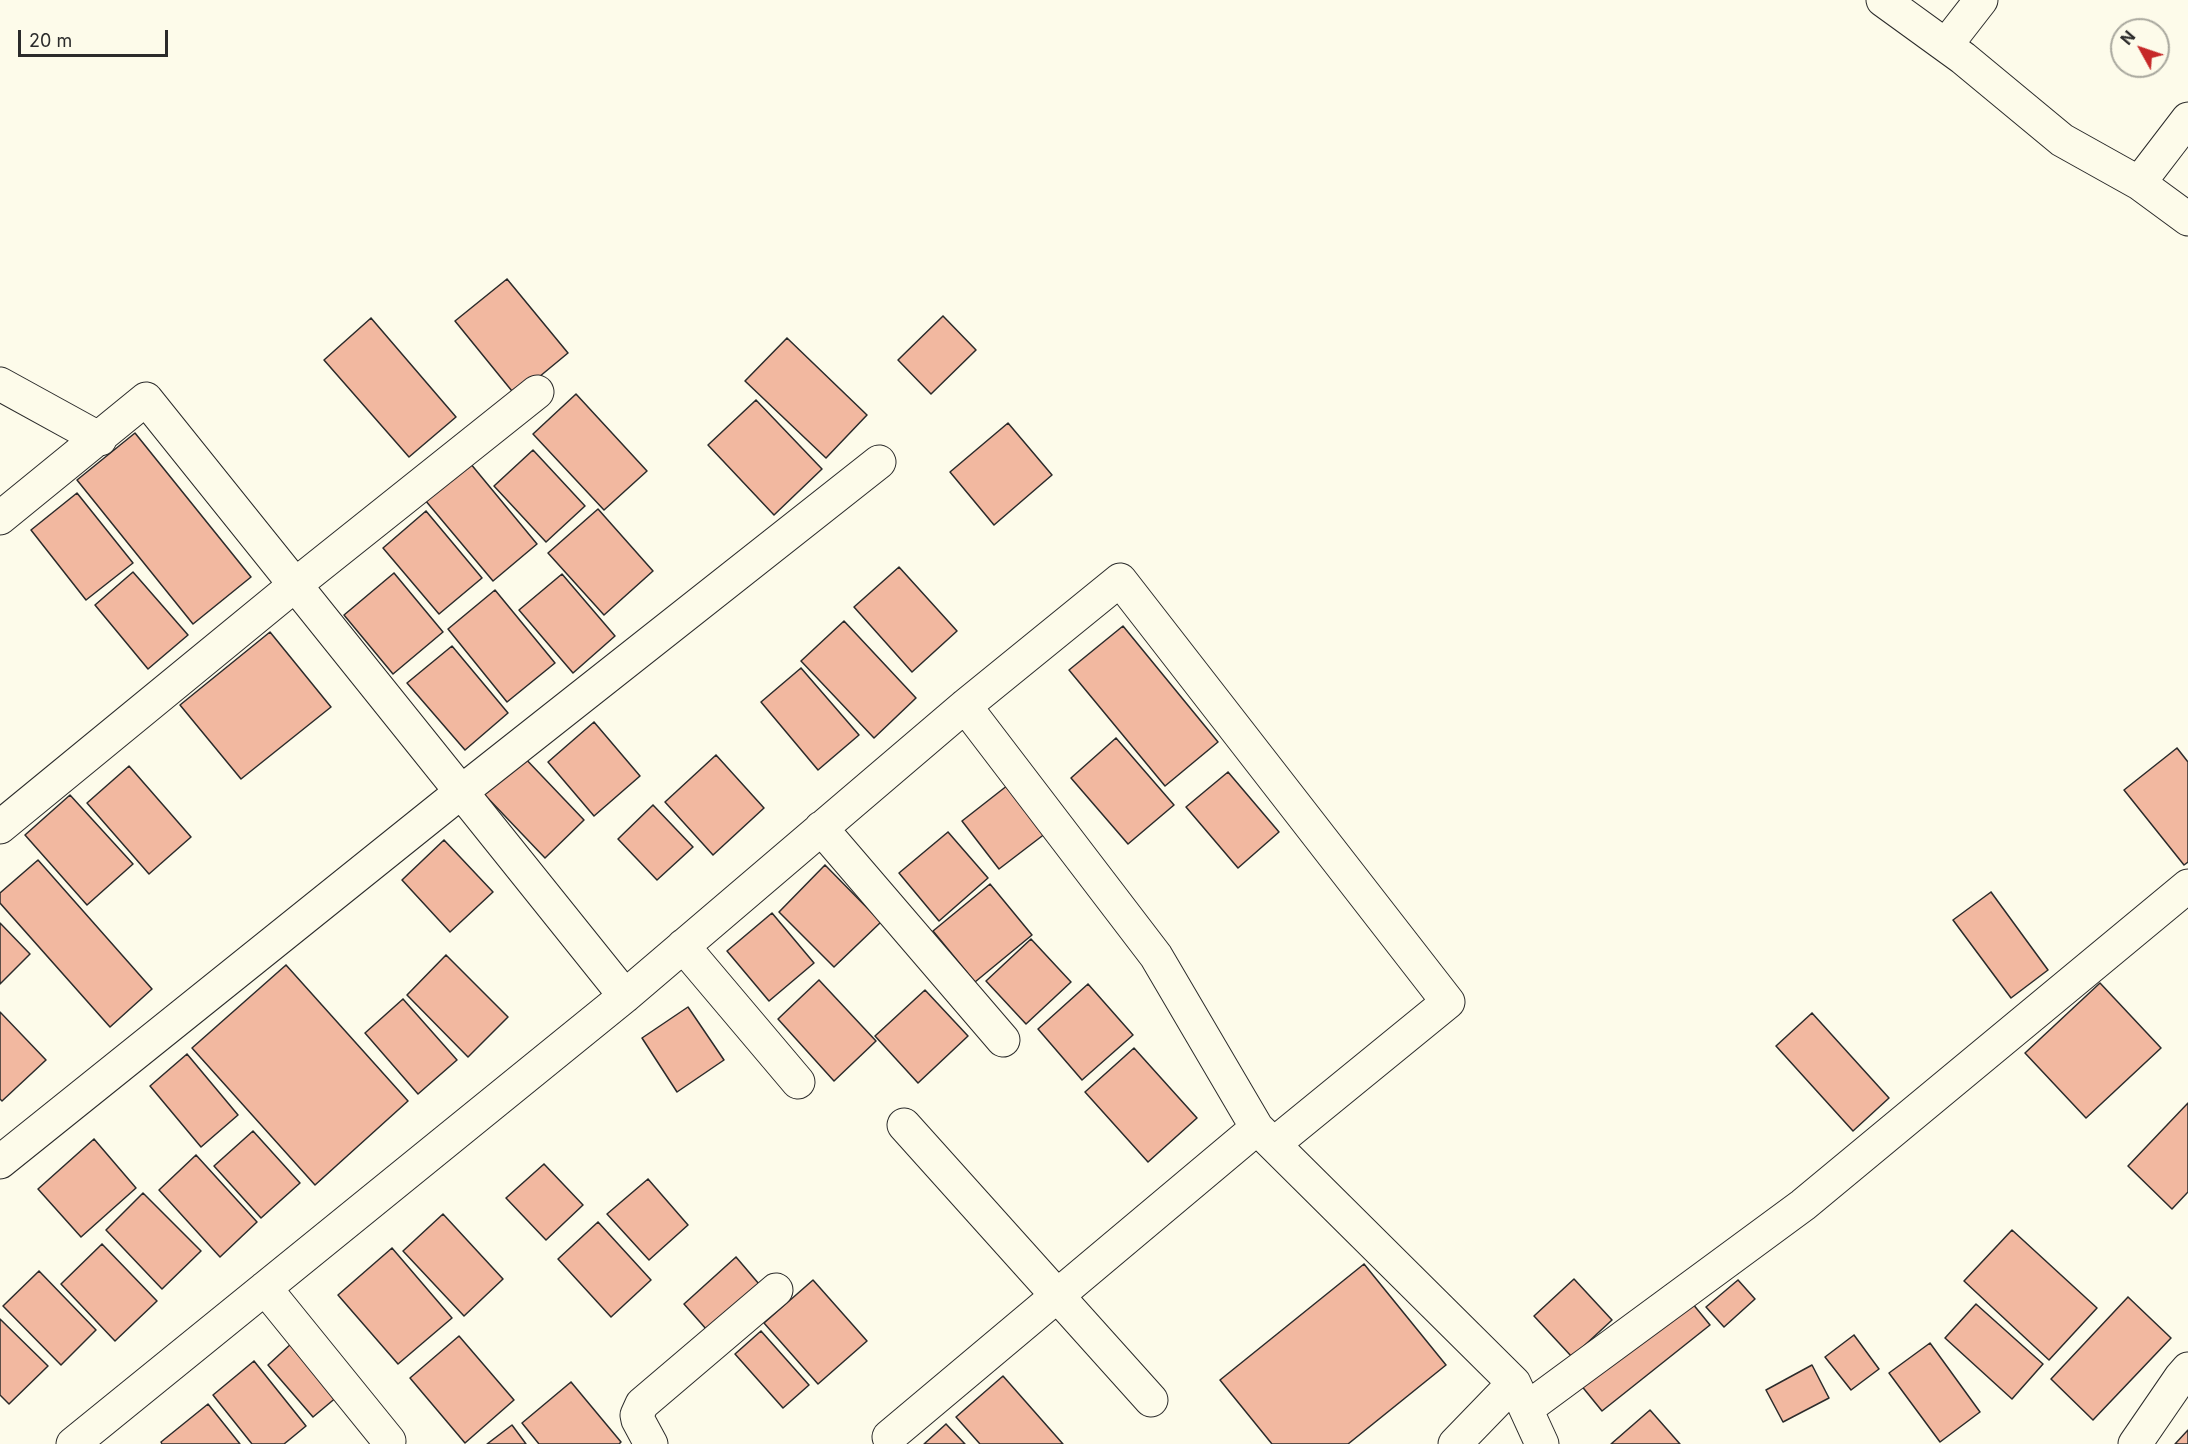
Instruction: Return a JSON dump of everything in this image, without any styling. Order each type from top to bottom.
[{"type":"street","points":[[1883,0],[1946,45],[2062,140],[2139,183],[2188,219]]},
{"type":"street","points":[[1946,45],[1981,0]]},
{"type":"street","points":[[2139,183],[2188,120]]},
{"type":"street","points":[[0,384],[100,439]]},
{"type":"street","points":[[0,827],[295,585],[537,392]]},
{"type":"street","points":[[0,518],[100,439],[146,399],[625,996]]},
{"type":"street","points":[[0,1162],[461,792],[879,462]]},
{"type":"street","points":[[73,1444],[625,996],[964,706],[1120,580],[1448,1002],[1266,1136],[1058,1296],[890,1437]]},
{"type":"street","points":[[964,706],[1156,956],[1266,1136],[1520,1396],[1542,1444]]},
{"type":"street","points":[[821,828],[1003,1040]]},
{"type":"street","points":[[1455,1444],[1520,1396],[1803,1204],[2188,886]]},
{"type":"street","points":[[683,946],[798,1082]]},
{"type":"street","points":[[904,1125],[1151,1400]]},
{"type":"street","points":[[265,1288],[389,1441]]},
{"type":"street","points":[[651,1444],[638,1420],[637,1415],[642,1404],[776,1290]]},
{"type":"street","points":[[2135,1444],[2188,1369]]},
{"type":"building","points":[[507,279],[568,353],[516,396],[455,321]]},
{"type":"building","points":[[943,316],[976,350],[931,394],[898,360]]},
{"type":"building","points":[[371,318],[456,417],[409,457],[324,360]]},
{"type":"building","points":[[787,338],[867,415],[826,458],[745,381]]},
{"type":"building","points":[[576,394],[647,471],[604,510],[533,434]]},
{"type":"building","points":[[756,400],[822,469],[774,515],[708,445]]},
{"type":"building","points":[[1008,423],[1052,475],[994,525],[950,472]]},
{"type":"building","points":[[135,433],[251,577],[193,624],[77,480]]},
{"type":"building","points":[[533,450],[585,506],[546,542],[494,486]]},
{"type":"building","points":[[470,463],[537,544],[493,581],[425,500]]},
{"type":"building","points":[[77,493],[133,563],[86,600],[31,530]]},
{"type":"building","points":[[598,509],[653,571],[604,615],[548,553]]},
{"type":"building","points":[[426,511],[482,578],[439,614],[383,548]]},
{"type":"building","points":[[899,567],[957,631],[912,672],[854,607]]},
{"type":"building","points":[[133,572],[188,635],[148,669],[95,605]]},
{"type":"building","points":[[394,573],[443,632],[393,674],[344,615]]},
{"type":"building","points":[[562,574],[615,636],[573,673],[519,610]]},
{"type":"building","points":[[495,590],[555,663],[507,702],[448,629]]},
{"type":"building","points":[[844,621],[916,698],[874,738],[801,661]]},
{"type":"building","points":[[1123,626],[1218,742],[1165,786],[1069,670]]},
{"type":"building","points":[[270,632],[331,707],[241,779],[180,705]]},
{"type":"building","points":[[452,646],[508,713],[465,750],[407,683]]},
{"type":"building","points":[[801,668],[859,735],[818,770],[761,702]]},
{"type":"building","points":[[594,722],[640,776],[594,816],[548,762]]},
{"type":"building","points":[[1116,738],[1174,805],[1128,844],[1071,778]]},
{"type":"building","points":[[2177,748],[2188,762],[2188,862],[2184,865],[2124,790]]},
{"type":"building","points":[[521,754],[584,820],[545,858],[482,792]]},
{"type":"building","points":[[716,755],[764,808],[713,855],[665,802]]},
{"type":"building","points":[[129,766],[191,837],[149,874],[87,803]]},
{"type":"building","points":[[1228,772],[1279,832],[1238,868],[1186,807]]},
{"type":"building","points":[[1008,785],[1046,833],[999,869],[962,821]]},
{"type":"building","points":[[70,795],[133,864],[87,905],[25,835]]},
{"type":"building","points":[[653,805],[693,847],[657,880],[618,839]]},
{"type":"building","points":[[948,832],[988,878],[939,921],[899,873]]},
{"type":"building","points":[[444,840],[493,892],[450,932],[402,880]]},
{"type":"building","points":[[38,860],[152,989],[110,1027],[0,903],[0,893]]},
{"type":"building","points":[[825,865],[881,922],[834,967],[779,912]]},
{"type":"building","points":[[990,884],[1032,935],[975,982],[933,931]]},
{"type":"building","points":[[1991,892],[2048,970],[2011,998],[1953,920]]},
{"type":"building","points":[[772,913],[814,963],[769,1001],[727,951]]},
{"type":"building","points":[[0,923],[30,954],[0,984]]},
{"type":"building","points":[[1031,939],[1071,982],[1026,1024],[986,981]]},
{"type":"building","points":[[446,955],[508,1017],[468,1057],[407,995]]},
{"type":"building","points":[[286,965],[408,1101],[315,1185],[192,1048]]},
{"type":"building","points":[[819,980],[876,1041],[834,1081],[778,1019]]},
{"type":"building","points":[[2100,983],[2161,1048],[2086,1118],[2025,1053]]},
{"type":"building","points":[[1088,984],[1133,1035],[1082,1080],[1038,1029]]},
{"type":"building","points":[[925,990],[968,1036],[918,1083],[875,1036]]},
{"type":"building","points":[[403,999],[457,1060],[418,1094],[365,1033]]},
{"type":"building","points":[[688,1007],[724,1060],[677,1092],[642,1038]]},
{"type":"building","points":[[0,1012],[46,1060],[2,1101],[0,1099]]},
{"type":"building","points":[[1812,1013],[1889,1098],[1853,1131],[1776,1046]]},
{"type":"building","points":[[1134,1048],[1197,1118],[1148,1162],[1085,1092]]},
{"type":"building","points":[[187,1054],[238,1115],[201,1147],[150,1086]]},
{"type":"building","points":[[2188,1103],[2188,1192],[2172,1209],[2128,1166]]},
{"type":"building","points":[[253,1131],[300,1183],[261,1218],[214,1166]]},
{"type":"building","points":[[94,1139],[136,1188],[81,1237],[38,1189]]},
{"type":"building","points":[[196,1155],[257,1222],[220,1257],[159,1190]]},
{"type":"building","points":[[544,1164],[583,1205],[546,1240],[506,1198]]},
{"type":"building","points":[[648,1179],[688,1225],[649,1260],[607,1214]]},
{"type":"building","points":[[143,1193],[201,1251],[162,1289],[106,1230]]},
{"type":"building","points":[[443,1214],[503,1279],[464,1316],[403,1251]]},
{"type":"building","points":[[598,1222],[651,1280],[611,1317],[558,1259]]},
{"type":"building","points":[[2012,1230],[2097,1308],[2049,1360],[1964,1281]]},
{"type":"building","points":[[102,1244],[157,1301],[115,1341],[61,1284]]},
{"type":"building","points":[[392,1248],[452,1318],[398,1364],[338,1295]]},
{"type":"building","points":[[736,1257],[759,1284],[707,1330],[684,1304]]},
{"type":"building","points":[[1364,1264],[1446,1365],[1348,1444],[1272,1444],[1220,1380]]},
{"type":"building","points":[[39,1271],[96,1330],[61,1365],[3,1306]]},
{"type":"building","points":[[1574,1279],[1612,1320],[1572,1357],[1534,1316]]},
{"type":"building","points":[[813,1280],[867,1341],[818,1384],[764,1323]]},
{"type":"building","points":[[1738,1280],[1755,1299],[1724,1327],[1706,1307]]},
{"type":"building","points":[[2128,1297],[2171,1338],[2093,1420],[2051,1379]]},
{"type":"building","points":[[1688,1298],[1710,1325],[1602,1411],[1580,1384]]},
{"type":"building","points":[[1976,1304],[2043,1364],[2012,1399],[1945,1338]]},
{"type":"building","points":[[0,1319],[48,1366],[9,1404],[0,1395]]},
{"type":"building","points":[[761,1331],[809,1385],[783,1408],[735,1354]]},
{"type":"building","points":[[1854,1335],[1879,1369],[1851,1390],[1825,1357]]},
{"type":"building","points":[[459,1336],[514,1400],[465,1443],[410,1378]]},
{"type":"building","points":[[292,1343],[338,1396],[313,1417],[268,1365]]},
{"type":"building","points":[[1930,1343],[1980,1412],[1940,1442],[1889,1373]]},
{"type":"building","points":[[254,1361],[306,1426],[284,1444],[252,1444],[213,1395]]},
{"type":"building","points":[[1812,1365],[1829,1398],[1783,1422],[1766,1390]]},
{"type":"building","points":[[1003,1376],[1063,1444],[980,1444],[956,1417]]},
{"type":"building","points":[[571,1382],[621,1442],[619,1444],[539,1444],[522,1423]]},
{"type":"building","points":[[208,1404],[240,1444],[162,1444],[161,1442]]},
{"type":"building","points":[[1650,1410],[1680,1444],[1611,1444]]},
{"type":"building","points":[[946,1424],[965,1444],[924,1444]]},
{"type":"building","points":[[512,1425],[526,1444],[487,1444]]},
{"type":"building","points":[[2188,1430],[2188,1444],[2175,1444]]}]
